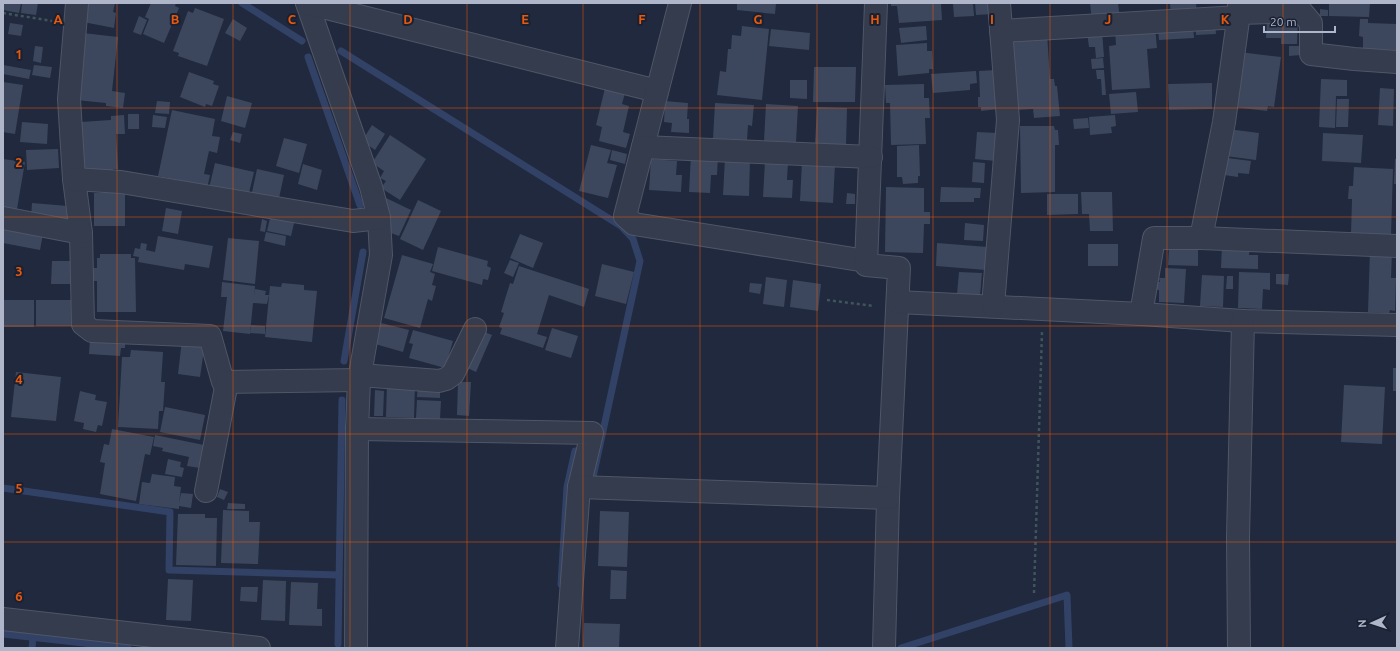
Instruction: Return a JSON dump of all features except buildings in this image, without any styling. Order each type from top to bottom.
[{"type":"street","points":[[77,3],[69,99],[74,179],[81,233],[83,324],[92,331],[210,336],[223,382],[360,377],[439,381],[446,379],[453,374],[475,329]]},
{"type":"street","points":[[307,3],[657,92]]},
{"type":"street","points":[[307,3],[371,187],[379,218],[381,255],[360,377],[357,429],[356,648]]},
{"type":"street","points":[[680,3],[625,216],[634,224],[866,261]]},
{"type":"street","points":[[876,3],[866,265],[899,268],[888,498],[884,648]]},
{"type":"street","points":[[993,306],[1008,120],[999,3]]},
{"type":"street","points":[[1001,31],[1239,11],[1301,11],[1311,23],[1311,54],[1397,62]]},
{"type":"street","points":[[1201,238],[1224,122],[1239,11]]},
{"type":"street","points":[[643,147],[871,157]]},
{"type":"street","points":[[74,179],[121,182],[353,221],[379,218]]},
{"type":"street","points":[[3,218],[81,233]]},
{"type":"street","points":[[1141,314],[1154,238],[1201,238],[1397,246]]},
{"type":"street","points":[[897,306],[993,306],[1243,321],[1397,325]]},
{"type":"street","points":[[1239,648],[1238,537],[1243,321]]},
{"type":"street","points":[[206,491],[227,382]]},
{"type":"street","points":[[357,429],[592,433],[579,487],[567,648]]},
{"type":"street","points":[[579,487],[888,498]]},
{"type":"street","points":[[3,619],[259,648]]},
{"type":"path","points":[[3,13],[75,25]]},
{"type":"path","points":[[827,300],[897,306]]},
{"type":"path","points":[[1034,593],[1042,309]]},
{"type":"waterway","points":[[242,3],[302,41]]},
{"type":"waterway","points":[[341,51],[621,226]]},
{"type":"waterway","points":[[308,57],[360,205]]},
{"type":"waterway","points":[[593,477],[640,261],[633,239],[621,226]]},
{"type":"waterway","points":[[344,361],[363,252]]},
{"type":"waterway","points":[[338,644],[342,400]]},
{"type":"waterway","points":[[561,584],[567,487],[575,451]]},
{"type":"waterway","points":[[3,488],[170,512],[169,570],[339,575]]},
{"type":"waterway","points":[[901,648],[1067,595],[1069,648]]},
{"type":"waterway","points":[[3,634],[128,648]]},
{"type":"waterway","points":[[32,648],[33,637]]}]
